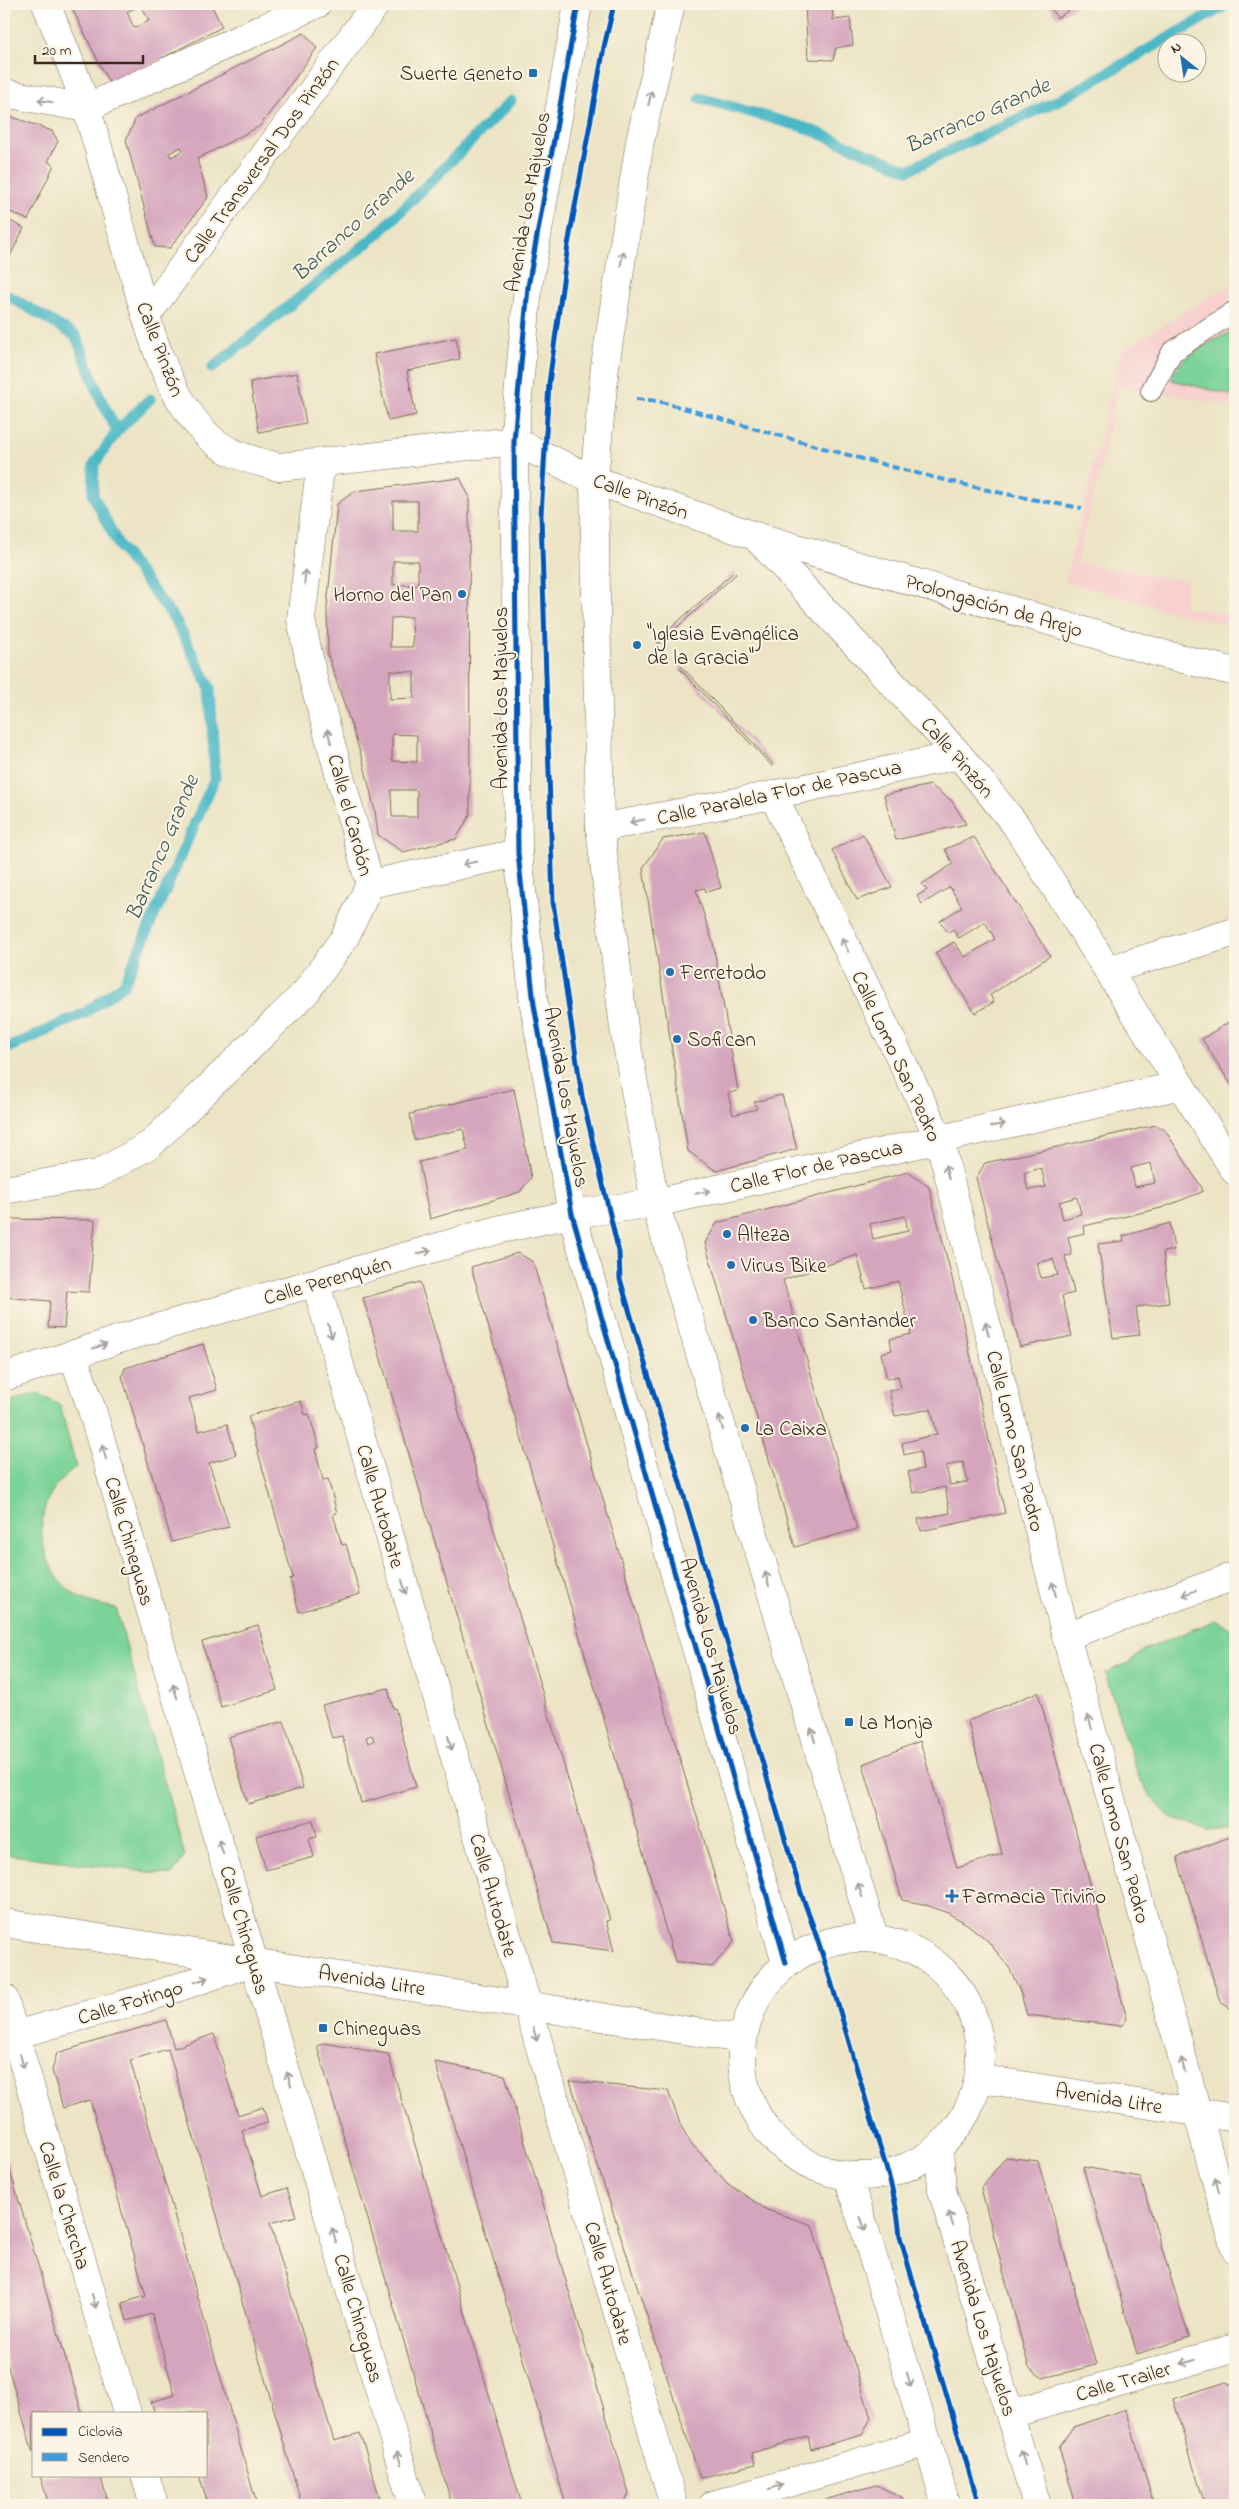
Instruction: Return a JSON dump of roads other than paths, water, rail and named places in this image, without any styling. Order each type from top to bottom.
[{"type":"street","name":"Calle Pinzón","points":[[46,4],[86,108],[146,316],[173,389],[186,411],[206,434],[220,446],[241,457],[279,467],[514,441],[594,480],[754,536],[958,755],[1015,824],[1235,1171]]},
{"type":"street","points":[[4,93],[86,108],[317,4]]},
{"type":"street","name":"Calle Transversal Dos Pinzón","points":[[146,316],[376,4]]},
{"type":"street","name":"Avenida Los Majuelos","points":[[578,4],[528,286],[514,441],[518,853],[534,1006],[572,1214],[786,1962]]},
{"type":"street","points":[[671,4],[640,141],[605,366],[594,480],[600,828],[624,1028],[655,1203],[874,1937]]},
{"type":"street","name":"Calle el Cardón","points":[[4,1190],[98,1174],[151,1144],[305,993],[345,937],[370,884],[314,683],[301,619],[321,462]]},
{"type":"street","name":"Prolongación de Arejo","points":[[754,536],[1163,654],[1235,672]]},
{"type":"street","name":"Calle Paralela Flor de Pascua","points":[[600,828],[773,795],[958,755]]},
{"type":"street","name":"Calle Lomo San Pedro","points":[[773,795],[939,1138],[1066,1636],[1235,2249]]},
{"type":"street","points":[[370,884],[518,853]]},
{"type":"street","points":[[1108,970],[1235,932]]},
{"type":"street","name":"Calle Flor de Pascua","points":[[655,1203],[1181,1085]]},
{"type":"street","name":"Calle Perenquén","points":[[4,1377],[129,1336],[316,1284],[501,1229],[572,1214],[655,1203]]},
{"type":"street","name":"Calle Autodate","points":[[316,1284],[674,2505]]},
{"type":"street","name":"Calle Chineguas","points":[[73,1355],[92,1410],[413,2505]]},
{"type":"street","points":[[1066,1636],[1235,1576]]},
{"type":"street","name":"Avenida Litre","points":[[4,1923],[741,2039]]},
{"type":"street","points":[[874,1937],[908,1946],[949,1975],[975,2017],[982,2079],[970,2110],[939,2149],[887,2174],[848,2178],[816,2170],[773,2141],[745,2094],[741,2039],[756,1996],[786,1962],[820,1945],[874,1937]]},
{"type":"street","name":"Calle Fotingo","points":[[9,2037],[150,1998],[254,1961]]},
{"type":"street","name":"Calle la Chercha","points":[[4,1998],[9,2037],[127,2412]]},
{"type":"street","name":"Avenida Litre","points":[[982,2079],[1235,2118]]},
{"type":"street","name":"Avenida Los Majuelos","points":[[939,2149],[942,2190],[1037,2505]]},
{"type":"street","points":[[848,2178],[946,2505]]},
{"type":"street","name":"Calle Trailer","points":[[1010,2414],[1235,2348]]},
{"type":"street","points":[[713,2505],[928,2442]]},
{"type":"street","points":[[145,2476],[154,2505]]},
{"type":"lane","points":[[1151,392],[1172,352],[1235,311]]},
{"type":"waterway","name":"Barranco Grande","points":[[700,98],[806,128],[908,170],[1065,97],[1228,4]]},
{"type":"waterway","name":"Barranco Grande","points":[[212,368],[377,235],[511,101]]},
{"type":"waterway","points":[[4,293],[76,336],[101,400],[117,431]]},
{"type":"waterway","name":"Barranco Grande","points":[[4,1050],[85,1013],[124,984],[215,778],[210,688],[176,621],[119,546],[93,495],[94,465],[117,431],[150,399]]},
{"type":"place","name":"Suerte Geneto","points":[[533,73]]},
{"type":"place","name":"Horno del Pan","points":[[462,594]]},
{"type":"place","name":"\"Iglesia Evangélica de la Gracia\"","points":[[637,645]]},
{"type":"place","name":"Ferretodo","points":[[670,972]]},
{"type":"place","name":"Sofican","points":[[677,1039]]},
{"type":"place","name":"Alteza","points":[[727,1234]]},
{"type":"place","name":"Virus Bike","points":[[731,1265]]},
{"type":"place","name":"Banco Santander","points":[[753,1320]]},
{"type":"place","name":"La Caixa","points":[[745,1428]]},
{"type":"place","name":"La Monja","points":[[849,1722]]},
{"type":"place","name":"Farmacia Triviño","points":[[952,1896]]},
{"type":"place","name":"Chineguas","points":[[323,2028]]}]
